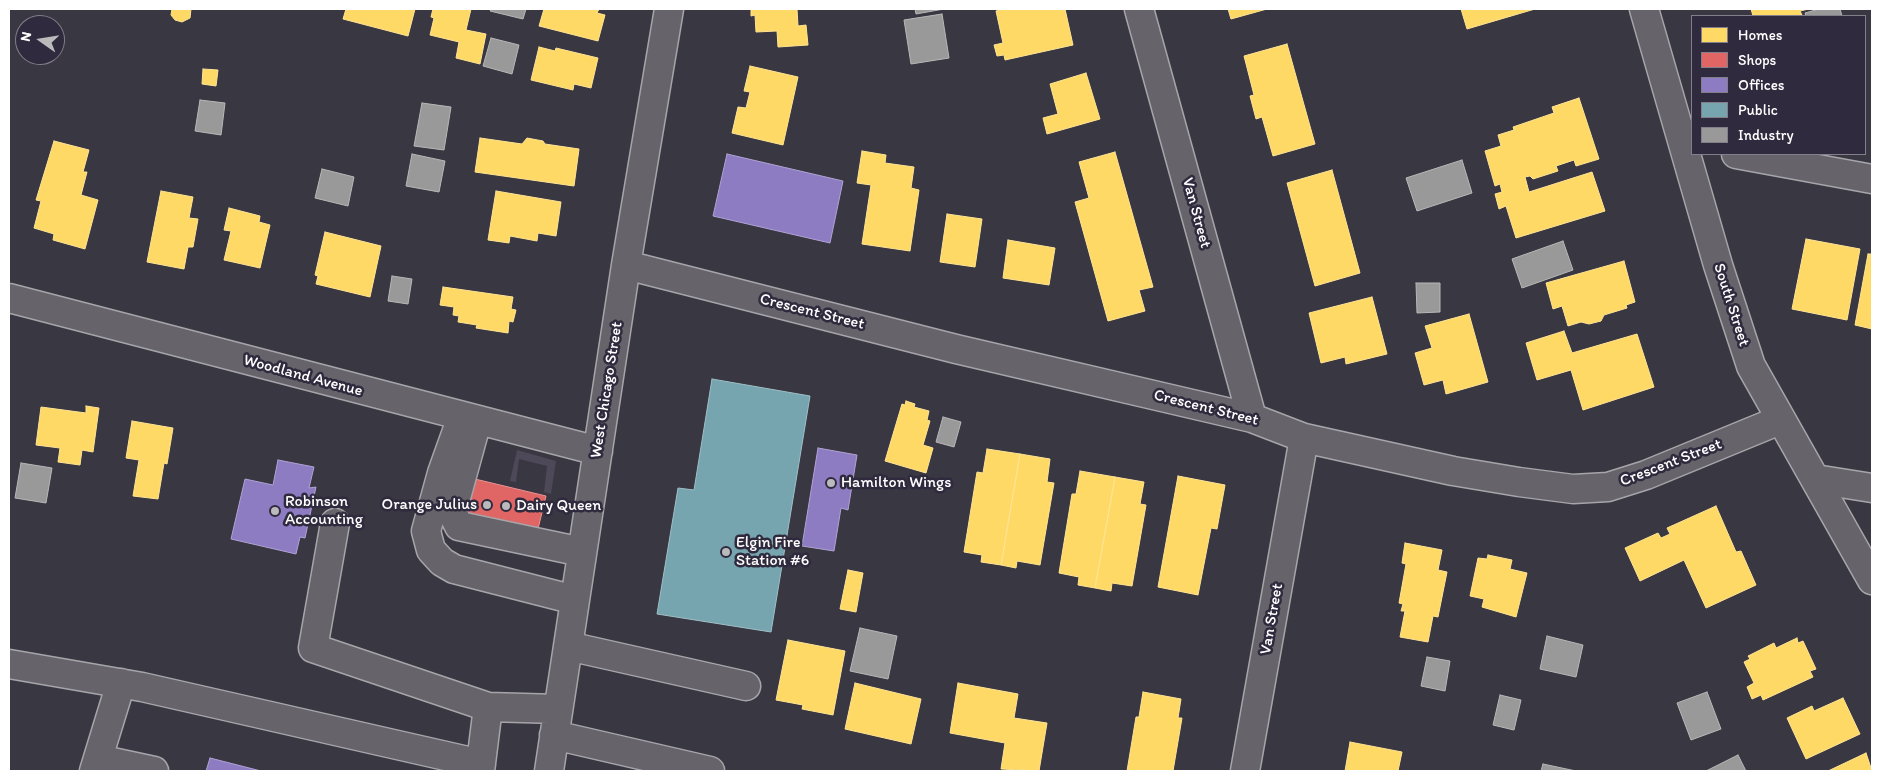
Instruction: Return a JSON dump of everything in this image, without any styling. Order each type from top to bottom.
[{"type":"street","name":"West Chicago Street","points":[[549,771],[626,265],[669,9]]},
{"type":"street","name":"Van Street","points":[[1139,9],[1252,418]]},
{"type":"street","name":"South Street","points":[[1644,9],[1688,145],[1718,265],[1751,366],[1872,580]]},
{"type":"street","points":[[1741,155],[1872,179]]},
{"type":"street","name":"Crescent Street","points":[[626,265],[956,349],[1252,418],[1304,438],[1453,471],[1573,489],[1608,488],[1646,475],[1780,420]]},
{"type":"street","name":"Woodland Avenue","points":[[9,298],[598,451]]},
{"type":"street","points":[[470,419],[452,512],[459,526],[582,552]]},
{"type":"street","points":[[470,419],[442,473],[426,531],[431,550],[442,562],[454,568],[575,600]]},
{"type":"street","name":"Van Street","points":[[1245,771],[1304,438]]},
{"type":"street","points":[[1815,479],[1872,488]]},
{"type":"street","points":[[335,523],[313,648],[488,707],[556,722],[694,769]]},
{"type":"street","points":[[568,646],[746,686]]},
{"type":"street","points":[[9,664],[121,683],[480,768],[488,707]]},
{"type":"street","points":[[121,683],[96,765],[154,771]]},
{"type":"shaded area","points":[[517,450],[556,461],[551,494],[544,492],[547,466],[519,459],[516,482],[510,481]]},
{"type":"building: Homes","points":[[172,9],[191,9],[190,18],[182,22],[175,20],[171,15]]},
{"type":"building: Homes","points":[[346,9],[415,9],[408,36],[343,19]]},
{"type":"building: Homes","points":[[433,9],[471,9],[466,30],[486,34],[480,64],[456,58],[459,42],[430,35],[434,18],[431,17]]},
{"type":"building: Homes","points":[[544,9],[599,9],[597,13],[605,15],[598,41],[539,26]]},
{"type":"building: Homes","points":[[751,9],[797,9],[798,26],[806,25],[808,45],[778,47],[777,31],[756,32],[755,15],[751,16]]},
{"type":"building: Homes","points":[[1005,9],[1065,9],[1073,45],[1005,60],[1004,55],[997,56],[994,45],[1003,43],[996,11]]},
{"type":"building: Homes","points":[[1228,9],[1267,9],[1231,19]]},
{"type":"building: Homes","points":[[1461,9],[1535,9],[1467,29]]},
{"type":"building: Homes","points":[[1751,9],[1809,9],[1800,11],[1802,15],[1753,15]]},
{"type":"building: Homes","points":[[1287,44],[1315,144],[1273,156],[1262,117],[1256,119],[1250,96],[1254,95],[1244,56]]},
{"type":"building: Homes","points":[[539,47],[555,51],[556,48],[598,58],[591,88],[574,84],[573,90],[531,80]]},
{"type":"building: Homes","points":[[750,66],[798,77],[783,145],[732,133],[738,107],[746,108],[750,92],[744,91]]},
{"type":"building: Homes","points":[[203,69],[218,70],[216,86],[202,84]]},
{"type":"building: Homes","points":[[1086,73],[1100,119],[1047,134],[1043,118],[1058,114],[1050,84]]},
{"type":"building: Homes","points":[[1579,98],[1599,159],[1576,166],[1574,160],[1556,166],[1558,171],[1533,179],[1530,176],[1525,177],[1529,192],[1592,172],[1605,211],[1516,238],[1506,206],[1499,209],[1495,194],[1502,192],[1500,184],[1495,186],[1485,151],[1501,146],[1498,135],[1514,130],[1513,127],[1554,113],[1552,107]]},
{"type":"building: Homes","points":[[480,138],[522,144],[527,138],[543,141],[545,144],[579,149],[574,186],[475,172]]},
{"type":"building: Homes","points":[[54,141],[89,150],[83,172],[87,172],[81,195],[98,200],[85,249],[53,240],[54,234],[34,228],[41,201],[36,200]]},
{"type":"building: Homes","points":[[862,151],[886,155],[885,163],[914,167],[911,188],[919,190],[910,251],[862,244],[871,185],[857,183]]},
{"type":"building: Homes","points":[[1115,152],[1153,287],[1139,290],[1145,311],[1108,321],[1075,202],[1089,198],[1079,162]]},
{"type":"building: Homes","points":[[1332,170],[1360,273],[1315,286],[1287,183]]},
{"type":"building: Homes","points":[[161,191],[193,197],[189,218],[198,219],[193,247],[188,247],[184,269],[147,262]]},
{"type":"building: Homes","points":[[496,191],[561,202],[556,236],[538,233],[537,241],[510,236],[509,243],[488,240]]},
{"type":"building: Homes","points":[[229,208],[260,216],[259,222],[270,225],[260,268],[224,260],[231,231],[224,230]]},
{"type":"building: Homes","points":[[947,214],[982,219],[975,267],[940,262]]},
{"type":"building: Homes","points":[[325,232],[381,246],[370,297],[316,284],[318,276],[315,275]]},
{"type":"building: Homes","points":[[1806,239],[1860,249],[1847,320],[1792,309]]},
{"type":"building: Homes","points":[[1008,240],[1055,248],[1049,285],[1003,278]]},
{"type":"building: Homes","points":[[1868,254],[1872,254],[1872,329],[1855,325]]},
{"type":"building: Homes","points":[[1624,261],[1635,302],[1626,305],[1627,308],[1604,315],[1601,321],[1589,324],[1581,322],[1568,326],[1562,306],[1553,309],[1546,283]]},
{"type":"building: Homes","points":[[443,287],[513,297],[511,309],[516,310],[513,322],[509,321],[508,333],[476,328],[477,325],[458,322],[459,316],[453,315],[454,307],[440,305]]},
{"type":"building: Homes","points":[[1372,297],[1387,354],[1346,364],[1345,357],[1321,363],[1309,313]]},
{"type":"building: Homes","points":[[1469,314],[1488,382],[1446,394],[1443,380],[1424,385],[1415,353],[1432,348],[1425,326]]},
{"type":"building: Homes","points":[[1564,331],[1572,353],[1637,334],[1654,387],[1583,410],[1571,370],[1537,380],[1526,343]]},
{"type":"building: Homes","points":[[906,401],[915,404],[914,407],[929,411],[927,420],[930,421],[923,445],[933,448],[926,473],[885,461],[902,404],[905,405]]},
{"type":"building: Homes","points":[[86,406],[99,408],[93,452],[82,450],[80,465],[58,462],[60,448],[36,445],[41,407],[86,413]]},
{"type":"building: Homes","points":[[132,421],[173,428],[167,464],[164,463],[158,499],[133,496],[139,460],[126,458]]},
{"type":"building: Homes","points":[[987,449],[1020,454],[1001,565],[981,562],[982,555],[964,552],[977,472],[983,473]]},
{"type":"building: Homes","points":[[1020,454],[1050,459],[1047,482],[1054,483],[1040,565],[1017,561],[1016,568],[1001,565]]},
{"type":"building: Homes","points":[[1080,471],[1115,477],[1095,588],[1078,585],[1079,577],[1059,573],[1072,494],[1076,494]]},
{"type":"building: Homes","points":[[1178,476],[1225,485],[1217,529],[1211,528],[1198,595],[1158,587]]},
{"type":"building: Homes","points":[[1115,477],[1144,482],[1140,504],[1146,505],[1132,586],[1112,583],[1111,591],[1095,588]]},
{"type":"building: Homes","points":[[1716,506],[1736,552],[1741,551],[1756,585],[1706,608],[1684,560],[1640,581],[1625,548],[1658,533],[1661,538],[1670,534],[1667,528]]},
{"type":"building: Homes","points":[[1405,543],[1442,550],[1438,570],[1447,572],[1438,617],[1433,616],[1428,642],[1400,637],[1405,611],[1401,611],[1403,604],[1399,603],[1406,564],[1402,563]]},
{"type":"building: Homes","points":[[1488,555],[1512,560],[1510,569],[1527,573],[1516,617],[1482,607],[1484,599],[1470,596],[1478,558],[1487,559]]},
{"type":"building: Homes","points":[[848,570],[863,573],[856,612],[840,609]]},
{"type":"building: Homes","points":[[1797,638],[1798,643],[1803,641],[1816,669],[1810,671],[1813,677],[1763,700],[1761,695],[1752,699],[1747,687],[1754,683],[1744,662],[1750,659],[1748,656],[1774,643],[1776,648]]},
{"type":"building: Homes","points":[[788,640],[845,651],[833,715],[802,709],[803,705],[776,700]]},
{"type":"building: Homes","points":[[855,683],[921,699],[911,744],[845,729]]},
{"type":"building: Homes","points":[[958,683],[1018,694],[1014,718],[1047,723],[1039,771],[1001,769],[1005,743],[950,733]]},
{"type":"building: Homes","points":[[1143,692],[1181,699],[1178,718],[1182,718],[1173,771],[1127,771],[1136,717],[1139,717]]},
{"type":"building: Homes","points":[[1843,698],[1860,734],[1806,759],[1787,718],[1812,706],[1814,711]]},
{"type":"building: Homes","points":[[1350,742],[1402,752],[1398,771],[1345,771]]},
{"type":"building: Homes","points":[[1866,753],[1872,771],[1828,771]]},
{"type":"building: Shops","name":"Dairy Queen","points":[[475,479],[546,496],[537,533],[466,515]]},
{"type":"building: Offices","points":[[727,154],[843,181],[830,243],[713,216]]},
{"type":"building: Offices","points":[[818,448],[857,455],[848,510],[841,508],[834,551],[802,546]]},
{"type":"building: Offices","points":[[278,460],[314,467],[309,488],[316,487],[305,538],[300,537],[296,554],[231,539],[245,479],[273,485]]},
{"type":"building: Offices","points":[[210,758],[261,771],[206,771]]},
{"type":"building: Public","name":"Elgin Fire Station #6","points":[[712,379],[810,396],[771,632],[657,614],[678,488],[694,490]]},
{"type":"building: Industry","points":[[491,9],[526,9],[523,19],[490,11]]},
{"type":"building: Industry","points":[[915,9],[944,9],[916,14]]},
{"type":"building: Industry","points":[[1819,9],[1840,9],[1842,15],[1806,15],[1805,13]]},
{"type":"building: Industry","points":[[942,14],[949,58],[911,64],[904,20]]},
{"type":"building: Industry","points":[[491,38],[519,45],[512,74],[483,66]]},
{"type":"building: Industry","points":[[200,100],[225,103],[221,135],[195,131]]},
{"type":"building: Industry","points":[[422,103],[451,107],[444,150],[414,146]]},
{"type":"building: Industry","points":[[412,154],[445,161],[439,192],[406,186]]},
{"type":"building: Industry","points":[[1462,160],[1472,193],[1417,211],[1406,178]]},
{"type":"building: Industry","points":[[322,169],[354,177],[348,206],[315,198]]},
{"type":"building: Industry","points":[[1563,241],[1573,270],[1522,288],[1512,259]]},
{"type":"building: Industry","points":[[392,276],[412,279],[408,304],[388,301]]},
{"type":"building: Industry","points":[[1416,283],[1440,283],[1440,312],[1417,313]]},
{"type":"building: Industry","points":[[943,417],[961,422],[954,447],[936,442]]},
{"type":"building: Industry","points":[[21,463],[52,468],[46,503],[15,498]]},
{"type":"building: Industry","points":[[860,628],[897,636],[888,679],[850,671]]},
{"type":"building: Industry","points":[[1547,636],[1583,645],[1576,677],[1540,669]]},
{"type":"building: Industry","points":[[1427,657],[1450,661],[1445,691],[1421,686]]},
{"type":"building: Industry","points":[[1707,692],[1721,729],[1691,740],[1677,703]]},
{"type":"building: Industry","points":[[1500,695],[1521,700],[1514,730],[1493,725]]},
{"type":"building: Industry","points":[[1738,755],[1746,771],[1706,771]]},
{"type":"building: Industry","points":[[1543,764],[1576,771],[1541,771]]},
{"type":"place","name":"Hamilton Wings","points":[[831,483]]},
{"type":"place","name":"Orange Julius","points":[[487,505]]},
{"type":"place","name":"Dairy Queen","points":[[506,506]]},
{"type":"place","name":"Robinson Accounting","points":[[275,511]]},
{"type":"place","name":"Elgin Fire Station #6","points":[[726,552]]}]
